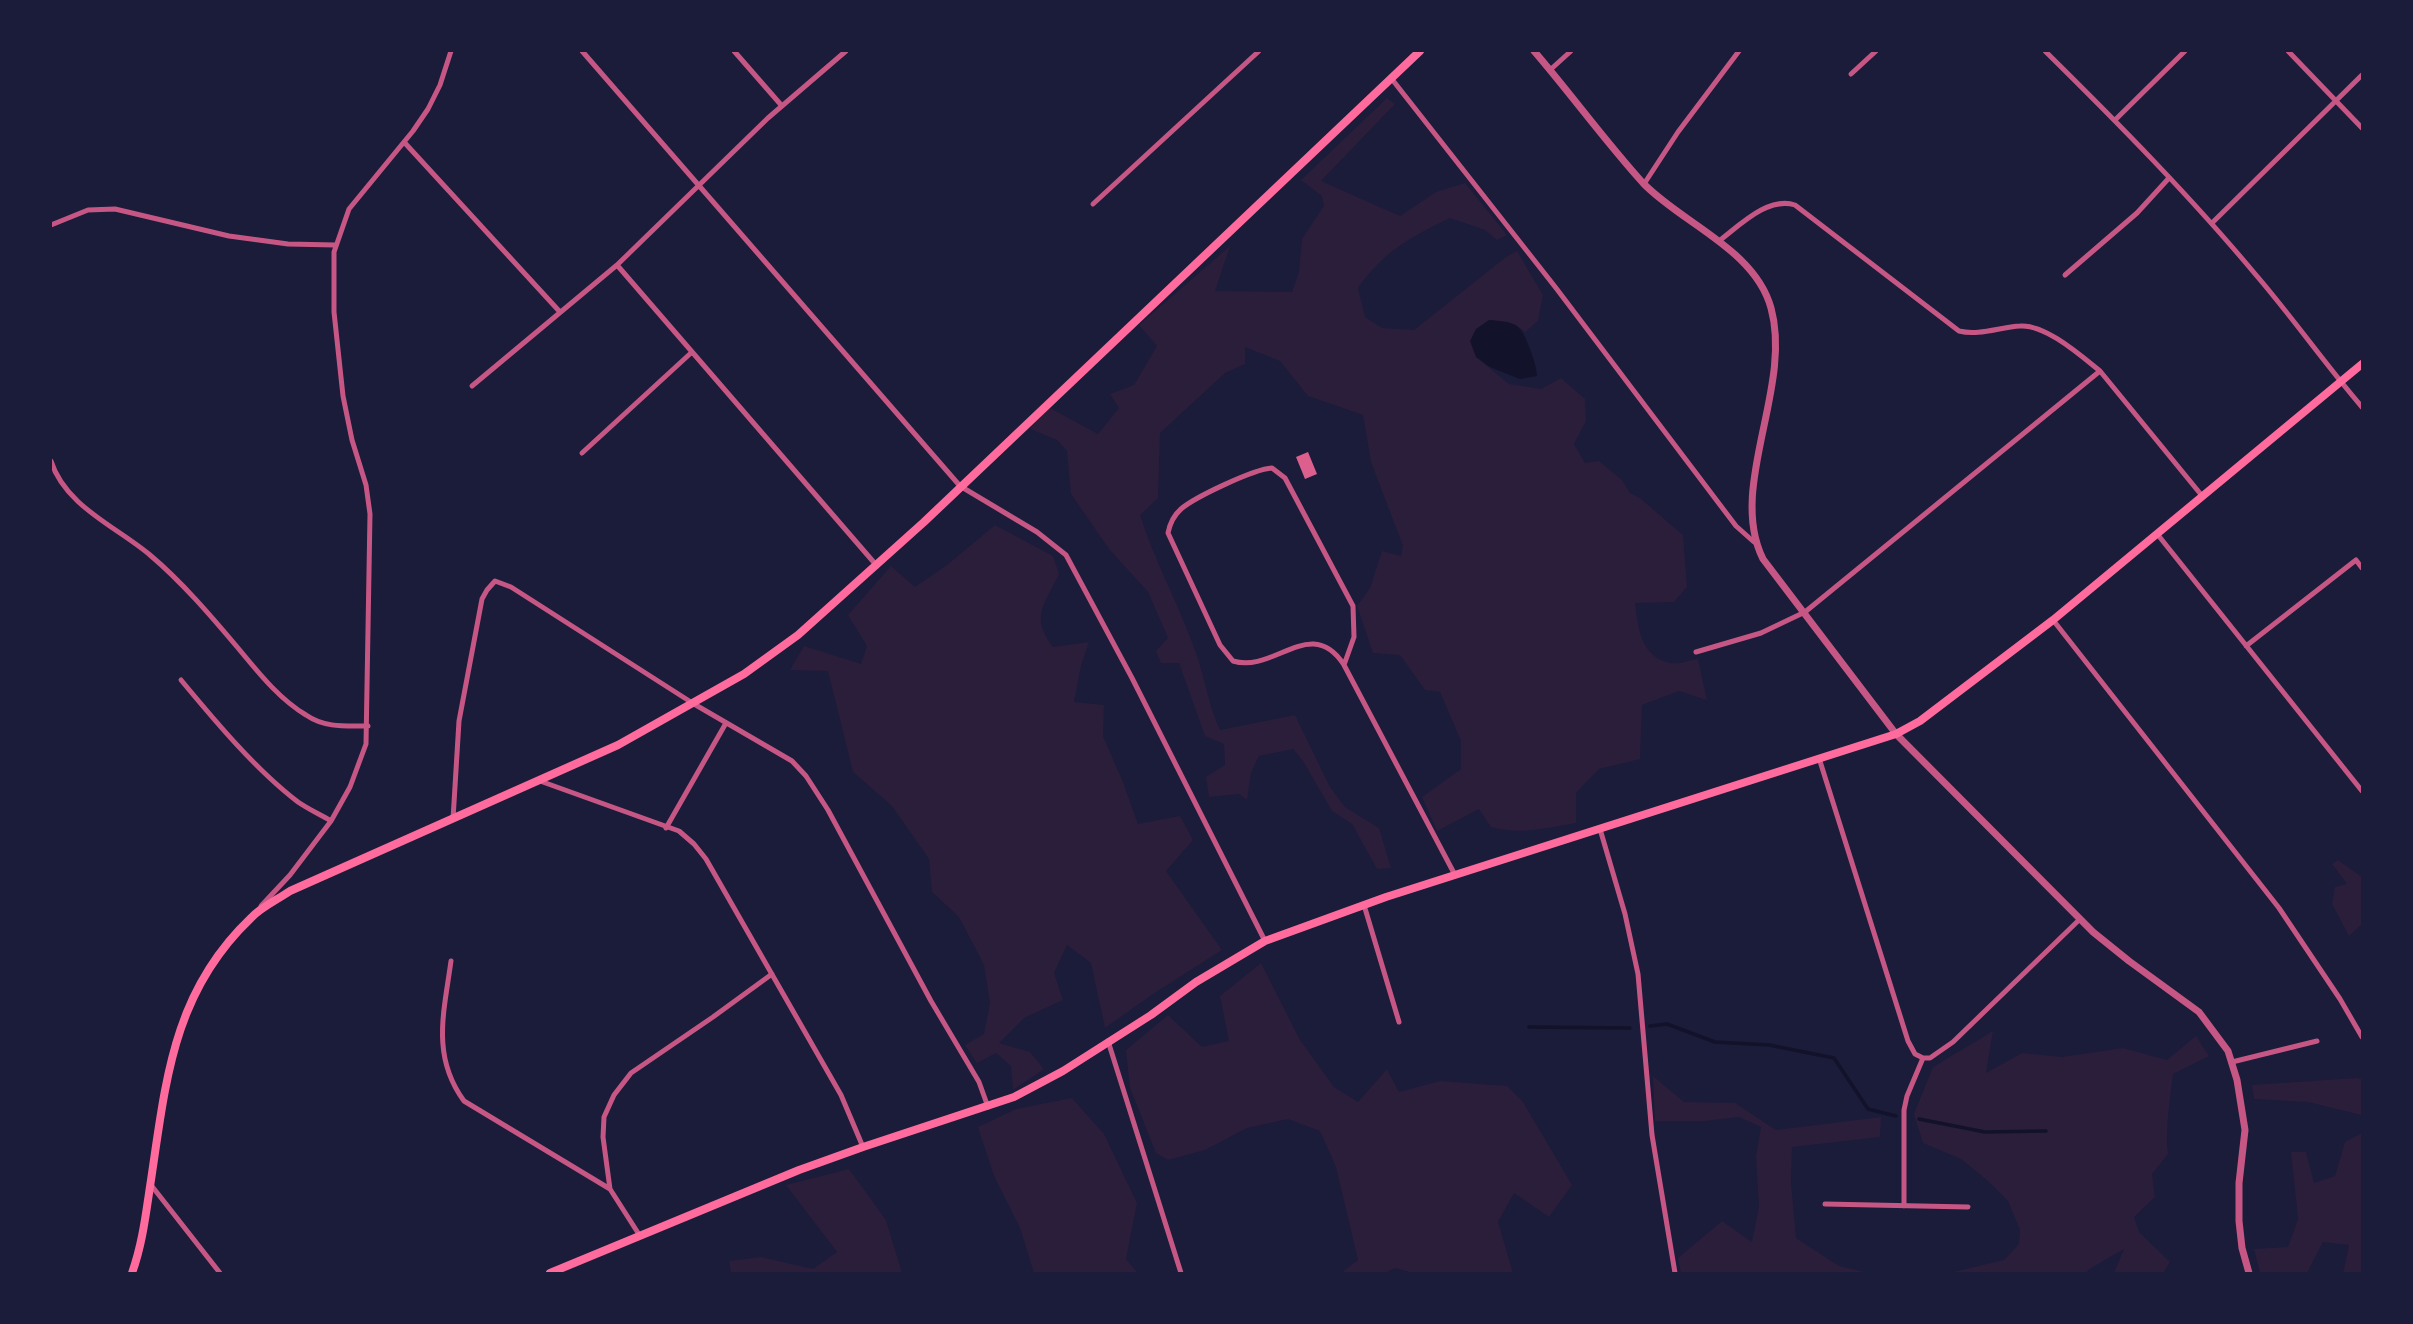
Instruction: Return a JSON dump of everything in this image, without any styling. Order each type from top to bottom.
[{"type":"main road","points":[[132,1273],[141,1245],[164,1087],[184,1014],[220,952],[252,916],[290,891],[618,745],[744,674],[798,635],[877,566],[1420,51]]},
{"type":"main road","points":[[550,1273],[863,1147],[988,1107],[1044,1083],[1196,982],[1265,941],[1455,875],[1896,734],[1920,721],[2053,620],[2362,364]]},
{"type":"street","points":[[252,916],[290,875],[331,821],[358,768],[366,744],[370,513],[366,485],[348,427],[342,396],[334,312],[335,245],[349,209],[404,142],[431,103],[450,51]]},
{"type":"street","points":[[582,51],[960,486],[1037,532],[1066,555],[1132,678],[1265,941]]},
{"type":"street","points":[[734,51],[782,106]]},
{"type":"street","points":[[472,386],[617,265],[782,106],[846,51]]},
{"type":"street","points":[[1093,204],[1259,51]]},
{"type":"street","points":[[1534,51],[1644,184],[1719,241],[1753,275],[1771,306],[1776,358],[1755,475],[1752,525],[1754,542]]},
{"type":"street","points":[[1550,70],[1571,51]]},
{"type":"street","points":[[1644,184],[1678,132],[1739,51]]},
{"type":"street","points":[[1851,75],[1876,51]]},
{"type":"street","points":[[2045,51],[2115,120],[2212,223],[2258,276],[2362,407]]},
{"type":"street","points":[[2115,120],[2185,51]]},
{"type":"street","points":[[2288,51],[2362,128]]},
{"type":"street","points":[[2212,223],[2362,75]]},
{"type":"street","points":[[1391,78],[1556,288],[1736,526],[1754,542],[1763,559],[1896,734],[2080,919],[2121,955],[2199,1012],[2215,1030],[2232,1062],[2243,1110],[2245,1130],[2239,1183],[2239,1221],[2242,1248],[2249,1273]]},
{"type":"street","points":[[404,142],[560,312]]},
{"type":"street","points":[[2064,275],[2137,213],[2169,178]]},
{"type":"street","points":[[1719,241],[1775,204],[1786,202],[1795,205],[1959,331],[1972,333],[2031,326],[2044,331],[2100,371],[2203,498]]},
{"type":"street","points":[[51,225],[88,210],[116,209],[238,237],[288,244],[335,245]]},
{"type":"street","points":[[617,265],[877,566]]},
{"type":"street","points":[[582,453],[692,352]]},
{"type":"street","points":[[1696,652],[1761,633],[1805,612],[2100,371]]},
{"type":"street","points":[[51,461],[60,481],[74,497],[158,562],[223,630],[268,684],[295,707],[322,723],[333,726],[368,726]]},
{"type":"street","points":[[1344,665],[1354,637],[1353,606],[1292,487],[1279,472],[1272,468],[1256,470],[1188,503],[1175,515],[1168,533],[1220,645],[1233,661],[1246,663],[1304,645],[1317,644],[1330,648],[1344,665],[1455,875]]},
{"type":"street","points":[[2158,535],[2362,791]]},
{"type":"street","points":[[2246,646],[2362,555]]},
{"type":"street","points":[[2356,560],[2362,568]]},
{"type":"street","points":[[453,818],[459,722],[482,599],[494,582],[511,587],[694,704],[792,761],[815,788],[931,1001],[979,1082],[988,1107]]},
{"type":"street","points":[[2053,620],[2279,908],[2362,1037]]},
{"type":"street","points":[[181,680],[216,723],[253,760],[299,802],[331,821]]},
{"type":"street","points":[[666,828],[726,723]]},
{"type":"street","points":[[1819,758],[1908,1041],[1915,1054],[1930,1058],[1940,1054],[2080,919]]},
{"type":"street","points":[[539,780],[679,831],[694,844],[706,859],[841,1095],[863,1147]]},
{"type":"street","points":[[1600,829],[1625,914],[1638,974],[1652,1135],[1675,1273]]},
{"type":"street","points":[[1364,905],[1399,1022]]},
{"type":"street","points":[[451,961],[441,1048],[456,1090],[464,1101],[610,1189]]},
{"type":"street","points":[[640,1236],[610,1189],[603,1137],[604,1117],[614,1095],[631,1073],[772,974]]},
{"type":"street","points":[[1108,1041],[1181,1273]]},
{"type":"street","points":[[2232,1062],[2317,1041]]},
{"type":"street","points":[[1904,1206],[1904,1110],[1923,1058]]},
{"type":"street","points":[[150,1184],[220,1273]]},
{"type":"street","points":[[1825,1204],[1968,1207]]},
{"type":"shaded area","points":[[1387,98],[1395,104],[1321,181],[1400,216],[1436,192],[1465,183],[1507,235],[1497,240],[1485,230],[1450,218],[1411,239],[1378,264],[1358,288],[1365,317],[1382,328],[1414,330],[1517,251],[1543,295],[1538,321],[1525,332],[1507,322],[1476,357],[1509,384],[1541,389],[1561,378],[1585,399],[1586,421],[1574,444],[1585,463],[1599,461],[1622,480],[1630,493],[1640,498],[1683,535],[1687,587],[1674,602],[1635,603],[1646,647],[1652,654],[1670,663],[1698,659],[1707,700],[1679,691],[1642,705],[1640,759],[1599,769],[1576,793],[1576,823],[1534,830],[1502,829],[1491,827],[1479,809],[1437,831],[1422,797],[1461,769],[1461,741],[1440,692],[1425,690],[1400,655],[1373,653],[1357,606],[1370,588],[1382,551],[1401,556],[1403,546],[1371,462],[1363,415],[1308,396],[1280,361],[1245,347],[1245,364],[1225,373],[1160,433],[1158,498],[1140,515],[1186,626],[1220,730],[1295,715],[1330,787],[1345,807],[1379,828],[1391,868],[1377,869],[1352,824],[1332,811],[1293,749],[1259,756],[1251,773],[1247,800],[1239,794],[1209,797],[1206,777],[1225,765],[1224,744],[1205,736],[1179,663],[1161,663],[1156,651],[1168,638],[1148,592],[1109,549],[1071,494],[1067,451],[1057,440],[1030,429],[1048,407],[1098,434],[1119,408],[1110,394],[1134,385],[1157,346],[1139,325],[1230,246],[1215,291],[1292,292],[1299,272],[1302,239],[1324,206],[1322,196],[1301,180]]},
{"type":"shaded area","points":[[1489,320],[1514,324],[1522,331],[1537,376],[1520,379],[1490,367],[1476,357],[1470,341],[1476,329]]},
{"type":"shaded area","points":[[995,525],[1053,556],[1059,574],[1044,603],[1042,627],[1053,647],[1089,642],[1074,702],[1104,705],[1103,736],[1138,824],[1180,816],[1193,840],[1166,871],[1222,950],[1105,1028],[1091,963],[1067,945],[1054,973],[1063,1000],[1024,1018],[999,1043],[1030,1052],[1044,1069],[1013,1090],[1011,1066],[996,1053],[977,1063],[965,1045],[984,1034],[990,1003],[984,965],[959,917],[932,892],[929,859],[892,806],[853,772],[828,671],[790,670],[804,646],[861,664],[867,646],[848,615],[891,566],[915,587],[947,565]]},
{"type":"shaded area","points":[[2338,860],[2362,877],[2362,924],[2349,936],[2332,904],[2335,887],[2347,884],[2332,864]]},
{"type":"shaded area","points":[[1261,963],[1300,1040],[1334,1087],[1358,1102],[1387,1069],[1399,1092],[1440,1081],[1507,1086],[1523,1102],[1572,1185],[1549,1217],[1514,1193],[1498,1222],[1513,1273],[1413,1273],[1395,1268],[1385,1273],[1341,1273],[1358,1260],[1336,1167],[1320,1131],[1288,1119],[1247,1128],[1205,1150],[1168,1160],[1156,1153],[1130,1088],[1126,1050],[1168,1015],[1202,1047],[1229,1041],[1220,996]]},
{"type":"shaded area","points":[[1993,1031],[1986,1073],[2022,1053],[2062,1057],[2123,1048],[2167,1060],[2196,1036],[2209,1056],[2173,1074],[2167,1124],[2168,1154],[2152,1174],[2155,1197],[2134,1217],[2139,1232],[2170,1262],[2163,1273],[2114,1273],[2124,1249],[2087,1273],[1949,1273],[2004,1260],[2019,1244],[2020,1230],[2008,1201],[1961,1159],[1923,1143],[1914,1114],[1933,1067]]},
{"type":"shaded area","points":[[1653,1076],[1684,1102],[1735,1103],[1776,1130],[1881,1117],[1880,1137],[1792,1147],[1791,1182],[1796,1238],[1839,1266],[1869,1273],[1681,1273],[1678,1258],[1722,1221],[1752,1242],[1759,1206],[1756,1156],[1761,1127],[1739,1117],[1705,1121],[1655,1121]]},
{"type":"shaded area","points":[[2362,1079],[2362,1120],[2361,1115],[2308,1102],[2254,1099],[2252,1085]]},
{"type":"shaded area","points":[[1072,1098],[1104,1134],[1137,1203],[1126,1259],[1138,1273],[1034,1273],[1020,1228],[994,1176],[978,1127],[1016,1109]]},
{"type":"shaded area","points":[[2362,1133],[2362,1273],[2343,1273],[2349,1245],[2323,1242],[2307,1273],[2260,1273],[2254,1249],[2288,1247],[2298,1219],[2291,1152],[2306,1152],[2314,1183],[2335,1176],[2345,1142]]},
{"type":"shaded area","points":[[849,1169],[886,1220],[902,1273],[731,1273],[729,1261],[761,1257],[813,1269],[837,1252],[786,1185]]},
{"type":"building","points":[[1308,452],[1317,474],[1305,479],[1296,457]]},
{"type":"waterway","points":[[1650,1026],[1667,1024],[1715,1042],[1769,1045],[1834,1058],[1868,1109],[1896,1116]]},
{"type":"waterway","points":[[1529,1027],[1630,1028]]},
{"type":"waterway","points":[[1919,1119],[1985,1132],[2046,1131]]}]
